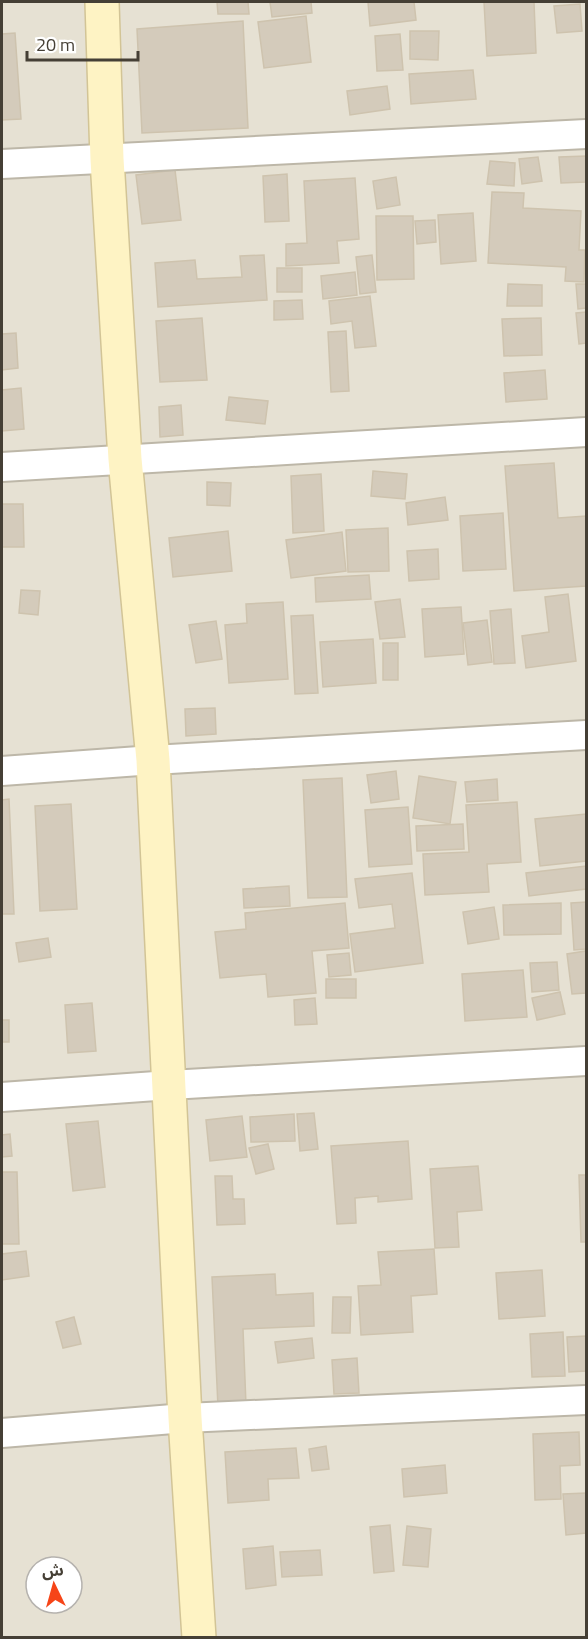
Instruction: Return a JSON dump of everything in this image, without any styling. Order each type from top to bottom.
[{"type":"street","points":[[102,2],[107,159],[125,459],[153,760],[184,1418],[199,1638]]},
{"type":"street","points":[[2,165],[586,134]]},
{"type":"street","points":[[2,467],[586,432]]},
{"type":"street","points":[[2,771],[586,735]]},
{"type":"street","points":[[2,1097],[586,1061]]},
{"type":"street","points":[[2,1433],[184,1418],[586,1400]]},
{"type":"shaded area","points":[[2,2],[586,2],[586,1637],[2,1638]]},
{"type":"building","points":[[217,2],[248,2],[249,14],[218,14]]},
{"type":"building","points":[[270,2],[311,2],[312,13],[272,17]]},
{"type":"building","points":[[368,2],[414,2],[416,20],[370,26]]},
{"type":"building","points":[[484,2],[534,2],[536,53],[487,56]]},
{"type":"building","points":[[580,4],[582,31],[557,33],[554,6]]},
{"type":"building","points":[[306,16],[311,62],[264,68],[258,22]]},
{"type":"building","points":[[243,21],[248,128],[142,133],[137,29]]},
{"type":"building","points":[[410,31],[439,31],[438,60],[410,59]]},
{"type":"building","points":[[15,33],[21,119],[2,120],[2,34]]},
{"type":"building","points":[[400,34],[403,70],[377,71],[375,36]]},
{"type":"building","points":[[473,70],[476,99],[411,104],[409,74]]},
{"type":"building","points":[[387,86],[390,109],[350,115],[347,91]]},
{"type":"building","points":[[586,156],[586,182],[561,183],[559,157]]},
{"type":"building","points":[[538,157],[542,181],[522,184],[519,159]]},
{"type":"building","points":[[490,161],[515,163],[514,186],[487,184]]},
{"type":"building","points":[[175,170],[181,220],[142,224],[136,175]]},
{"type":"building","points":[[287,174],[289,221],[265,222],[263,176]]},
{"type":"building","points":[[396,177],[400,205],[377,209],[373,181]]},
{"type":"building","points":[[355,178],[359,239],[337,241],[339,263],[286,266],[286,244],[307,243],[304,181]]},
{"type":"building","points":[[492,192],[524,193],[523,208],[581,211],[579,250],[585,250],[584,282],[565,281],[566,267],[488,263]]},
{"type":"building","points":[[473,213],[476,261],[441,264],[438,215]]},
{"type":"building","points":[[376,216],[413,216],[414,279],[377,280]]},
{"type":"building","points":[[435,220],[436,242],[417,244],[415,221]]},
{"type":"building","points":[[264,255],[267,300],[158,307],[155,263],[195,260],[197,279],[242,277],[240,256]]},
{"type":"building","points":[[372,255],[376,292],[360,294],[356,257]]},
{"type":"building","points":[[277,268],[302,268],[302,292],[277,292]]},
{"type":"building","points":[[355,272],[357,295],[323,299],[321,276]]},
{"type":"building","points":[[508,284],[542,285],[542,306],[507,306]]},
{"type":"building","points":[[576,284],[586,284],[586,308],[578,309]]},
{"type":"building","points":[[370,296],[376,346],[355,348],[352,321],[331,324],[329,301]]},
{"type":"building","points":[[302,300],[303,319],[274,320],[274,301]]},
{"type":"building","points":[[586,312],[586,343],[579,344],[576,313]]},
{"type":"building","points":[[202,318],[207,380],[160,382],[156,321]]},
{"type":"building","points":[[541,318],[542,355],[504,356],[502,319]]},
{"type":"building","points":[[346,331],[349,391],[331,392],[328,332]]},
{"type":"building","points":[[16,333],[18,368],[2,370],[2,334]]},
{"type":"building","points":[[545,370],[547,399],[506,402],[504,373]]},
{"type":"building","points":[[21,388],[24,429],[2,431],[2,390]]},
{"type":"building","points":[[229,397],[268,401],[265,424],[226,420]]},
{"type":"building","points":[[181,405],[183,435],[160,437],[159,407]]},
{"type":"building","points":[[554,463],[558,518],[586,516],[586,586],[514,591],[505,466]]},
{"type":"building","points":[[373,471],[407,474],[405,499],[371,496]]},
{"type":"building","points":[[321,474],[324,531],[293,533],[291,476]]},
{"type":"building","points":[[207,482],[231,483],[230,506],[207,505]]},
{"type":"building","points":[[445,497],[448,520],[408,525],[406,503]]},
{"type":"building","points":[[2,504],[23,504],[24,547],[2,547]]},
{"type":"building","points":[[503,513],[506,569],[463,571],[460,516]]},
{"type":"building","points":[[388,528],[389,571],[348,572],[346,530]]},
{"type":"building","points":[[228,531],[232,571],[173,577],[169,538]]},
{"type":"building","points":[[342,532],[346,571],[291,578],[286,540]]},
{"type":"building","points":[[438,549],[439,579],[409,581],[407,551]]},
{"type":"building","points":[[369,575],[371,599],[316,602],[315,578]]},
{"type":"building","points":[[21,590],[40,591],[38,615],[19,613]]},
{"type":"building","points":[[568,594],[576,661],[526,668],[522,636],[549,632],[545,597]]},
{"type":"building","points":[[400,599],[405,637],[380,639],[375,602]]},
{"type":"building","points":[[283,602],[288,679],[229,683],[225,625],[247,623],[246,604]]},
{"type":"building","points":[[461,607],[464,654],[425,657],[422,609]]},
{"type":"building","points":[[511,609],[515,663],[494,664],[490,611]]},
{"type":"building","points":[[313,615],[318,693],[295,694],[291,616]]},
{"type":"building","points":[[487,620],[492,662],[468,665],[463,623]]},
{"type":"building","points":[[216,621],[222,659],[196,663],[189,625]]},
{"type":"building","points":[[373,639],[376,683],[323,687],[320,642]]},
{"type":"building","points":[[383,643],[398,643],[398,680],[383,680]]},
{"type":"building","points":[[215,708],[216,734],[186,736],[185,709]]},
{"type":"building","points":[[396,771],[399,799],[371,803],[367,775]]},
{"type":"building","points":[[419,776],[456,782],[450,824],[413,818]]},
{"type":"building","points":[[342,778],[347,897],[308,898],[303,780]]},
{"type":"building","points":[[497,779],[498,800],[467,802],[465,782]]},
{"type":"building","points":[[9,799],[14,914],[2,914],[2,800]]},
{"type":"building","points":[[517,802],[521,862],[487,864],[489,892],[425,895],[423,854],[469,852],[466,805]]},
{"type":"building","points":[[71,804],[77,909],[40,911],[35,806]]},
{"type":"building","points":[[408,807],[412,864],[369,867],[365,810]]},
{"type":"building","points":[[586,814],[586,861],[540,866],[535,819]]},
{"type":"building","points":[[463,824],[464,849],[417,851],[416,826]]},
{"type":"building","points":[[586,866],[586,889],[529,896],[526,873]]},
{"type":"building","points":[[412,873],[423,963],[355,972],[350,934],[395,928],[392,904],[359,908],[355,879]]},
{"type":"building","points":[[289,886],[290,906],[244,908],[243,889]]},
{"type":"building","points":[[586,902],[586,949],[574,950],[571,903]]},
{"type":"building","points":[[345,903],[349,948],[312,951],[316,993],[268,997],[266,974],[220,978],[215,932],[246,929],[245,913]]},
{"type":"building","points":[[561,903],[561,934],[504,935],[503,905]]},
{"type":"building","points":[[494,907],[499,939],[468,944],[463,912]]},
{"type":"building","points":[[48,938],[51,957],[19,962],[16,943]]},
{"type":"building","points":[[586,951],[586,993],[572,994],[567,954]]},
{"type":"building","points":[[349,953],[351,975],[329,977],[327,955]]},
{"type":"building","points":[[557,962],[559,990],[532,992],[530,963]]},
{"type":"building","points":[[523,970],[527,1017],[465,1021],[462,974]]},
{"type":"building","points":[[326,979],[356,979],[356,998],[326,998]]},
{"type":"building","points":[[560,992],[565,1014],[537,1020],[532,998]]},
{"type":"building","points":[[315,998],[317,1024],[295,1025],[294,1000]]},
{"type":"building","points":[[92,1003],[96,1051],[68,1053],[65,1005]]},
{"type":"building","points":[[2,1020],[9,1020],[9,1042],[2,1042]]},
{"type":"building","points":[[314,1113],[318,1149],[300,1151],[297,1114]]},
{"type":"building","points":[[294,1114],[295,1141],[251,1142],[250,1117]]},
{"type":"building","points":[[242,1116],[247,1157],[210,1161],[206,1120]]},
{"type":"building","points":[[98,1121],[105,1187],[73,1191],[66,1124]]},
{"type":"building","points":[[10,1134],[12,1156],[2,1157],[2,1135]]},
{"type":"building","points":[[408,1141],[412,1199],[378,1202],[378,1196],[355,1198],[356,1223],[337,1224],[331,1146]]},
{"type":"building","points":[[268,1144],[274,1169],[256,1174],[249,1148]]},
{"type":"building","points":[[478,1166],[482,1210],[457,1212],[459,1247],[435,1248],[430,1169]]},
{"type":"building","points":[[2,1172],[17,1172],[19,1244],[2,1244]]},
{"type":"building","points":[[579,1175],[586,1175],[586,1242],[581,1242]]},
{"type":"building","points":[[215,1176],[232,1176],[233,1199],[244,1199],[245,1224],[217,1225]]},
{"type":"building","points":[[434,1249],[437,1294],[411,1296],[413,1332],[361,1335],[358,1286],[381,1285],[378,1252]]},
{"type":"building","points":[[26,1251],[29,1276],[2,1280],[2,1254]]},
{"type":"building","points":[[542,1270],[545,1316],[499,1319],[496,1273]]},
{"type":"building","points":[[275,1274],[276,1295],[313,1293],[314,1326],[243,1329],[246,1405],[218,1407],[212,1277]]},
{"type":"building","points":[[333,1297],[351,1297],[350,1333],[332,1333]]},
{"type":"building","points":[[74,1317],[81,1344],[63,1348],[56,1322]]},
{"type":"building","points":[[563,1332],[565,1376],[532,1377],[530,1334]]},
{"type":"building","points":[[586,1336],[586,1371],[569,1372],[567,1337]]},
{"type":"building","points":[[312,1338],[314,1358],[278,1363],[275,1342]]},
{"type":"building","points":[[357,1358],[359,1393],[334,1394],[332,1360]]},
{"type":"building","points":[[579,1432],[580,1465],[560,1466],[561,1499],[535,1500],[533,1434]]},
{"type":"building","points":[[326,1446],[329,1469],[312,1471],[309,1449]]},
{"type":"building","points":[[296,1448],[299,1478],[268,1479],[269,1500],[228,1503],[225,1452]]},
{"type":"building","points":[[445,1465],[447,1493],[404,1497],[402,1469]]},
{"type":"building","points":[[586,1493],[586,1533],[566,1535],[563,1494]]},
{"type":"building","points":[[390,1525],[394,1571],[374,1573],[370,1527]]},
{"type":"building","points":[[407,1526],[431,1529],[428,1567],[403,1565]]},
{"type":"building","points":[[273,1546],[276,1585],[246,1589],[243,1549]]},
{"type":"building","points":[[320,1550],[322,1575],[282,1577],[280,1552]]}]
